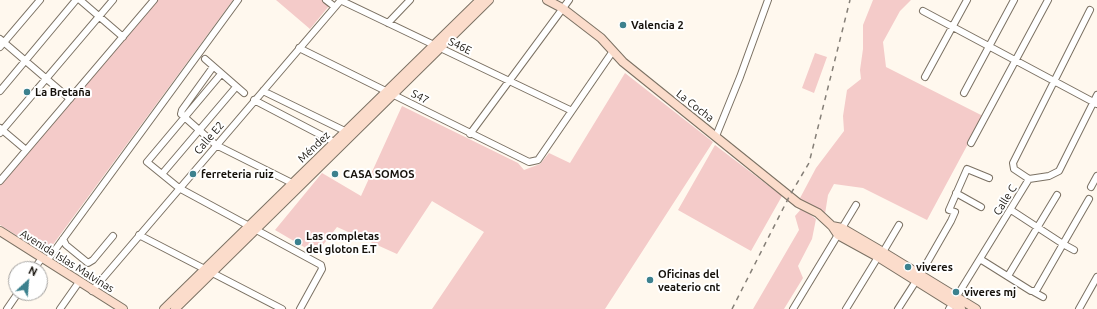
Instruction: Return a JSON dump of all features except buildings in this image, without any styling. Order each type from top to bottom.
[{"type":"street","points":[[40,0],[1,43],[26,61],[70,99]]},
{"type":"street","points":[[0,91],[76,0]]},
{"type":"street","points":[[80,0],[123,37]]},
{"type":"street","points":[[26,150],[1,130],[113,0]]},
{"type":"street","points":[[0,181],[154,0]]},
{"type":"street","points":[[44,260],[63,240],[238,0]]},
{"type":"street","points":[[326,0],[335,7]]},
{"type":"street","name":"Calle E2","points":[[92,290],[341,0]]},
{"type":"street","name":"S46E","points":[[341,0],[570,110]]},
{"type":"street","points":[[388,23],[410,0]]},
{"type":"street","name":"Méndez","points":[[437,47],[480,0]]},
{"type":"street","name":"Méndez","points":[[164,309],[208,271],[389,93],[489,0]]},
{"type":"street","name":"La Cocha","points":[[547,0],[562,8],[600,38],[623,62],[802,206],[811,209],[840,232],[881,254],[961,309]]},
{"type":"street","points":[[470,134],[569,0]]},
{"type":"street","points":[[716,136],[740,77],[768,0]]},
{"type":"street","points":[[925,77],[953,28],[966,0]]},
{"type":"street","points":[[964,93],[1014,0]]},
{"type":"street","points":[[971,144],[1048,0]]},
{"type":"street","points":[[1029,180],[1014,169],[1013,163],[1090,10]]},
{"type":"street","points":[[923,11],[988,48],[1095,103]]},
{"type":"street","name":"S47","points":[[299,48],[529,162],[538,160],[570,110]]},
{"type":"street","points":[[570,110],[612,50]]},
{"type":"street","points":[[205,59],[244,94]]},
{"type":"street","points":[[213,67],[182,110],[181,114],[216,145],[296,185]]},
{"type":"street","points":[[221,74],[148,160],[148,163],[179,188],[322,267],[300,309]]},
{"type":"street","points":[[162,174],[236,86]]},
{"type":"street","points":[[263,91],[349,133]]},
{"type":"street","name":"Calle C","points":[[953,303],[1029,180],[1049,176],[1059,171],[1095,103],[1097,95]]},
{"type":"street","points":[[254,100],[338,144]]},
{"type":"street","points":[[898,309],[951,221],[955,212],[949,210],[967,169],[989,178]]},
{"type":"street","points":[[1091,187],[1097,176]]},
{"type":"street","points":[[956,193],[981,207]]},
{"type":"street","points":[[1008,276],[1057,196]]},
{"type":"street","points":[[1034,292],[1089,199]]},
{"type":"street","points":[[793,309],[856,205]]},
{"type":"street","points":[[1011,210],[1074,250]]},
{"type":"street","points":[[846,309],[899,224]]},
{"type":"street","name":"Avenida Islas Malvinas","points":[[1,235],[44,260],[118,308]]},
{"type":"street","points":[[139,235],[282,309]]},
{"type":"street","points":[[63,240],[66,245],[88,263],[93,260],[113,236]]},
{"type":"street","points":[[980,259],[1043,297]]},
{"type":"street","name":"Méndez","points":[[175,309],[208,271]]},
{"type":"street","points":[[1078,309],[1097,277]]},
{"type":"street","points":[[60,309],[79,282]]},
{"type":"street","name":"La Cocha","points":[[953,303],[976,309]]},
{"type":"shaded area","points":[[158,0],[233,0],[46,254],[0,225],[0,185]]},
{"type":"shaded area","points":[[276,0],[322,0],[329,6],[310,29]]},
{"type":"shaded area","points":[[873,0],[911,0],[900,11],[883,42],[886,67],[983,116],[927,220],[863,188],[834,184],[828,195],[825,214],[799,200],[816,168],[844,131],[843,116],[847,90],[861,79],[860,70],[863,49],[863,25]]},
{"type":"shaded area","points":[[815,53],[827,57],[814,93],[802,88]]},
{"type":"shaded area","points":[[625,73],[713,142],[605,309],[432,309],[484,232],[432,201],[397,254],[337,227],[316,254],[275,230],[322,173],[361,196],[402,106],[518,163],[524,170],[540,164],[549,153],[570,163]]},
{"type":"shaded area","points":[[715,145],[782,196],[751,251],[678,210]]},
{"type":"shaded area","points":[[802,208],[816,219],[812,239],[798,266],[803,278],[784,309],[753,309],[799,230],[795,216]]},
{"type":"railway","points":[[732,309],[790,195],[809,163],[850,0]]},
{"type":"place","name":"Valencia 2","points":[[623,25]]},
{"type":"place","name":"La Bretaña","points":[[27,92]]},
{"type":"place","name":"ferreteria ruiz","points":[[193,174]]},
{"type":"place","name":"CASA SOMOS","points":[[335,174]]},
{"type":"place","name":"Las completas del gloton E.T","points":[[298,242]]},
{"type":"place","name":"viveres","points":[[908,267]]},
{"type":"place","name":"Oficinas del veaterio cnt","points":[[650,280]]},
{"type":"place","name":"viveres mj","points":[[956,292]]}]
